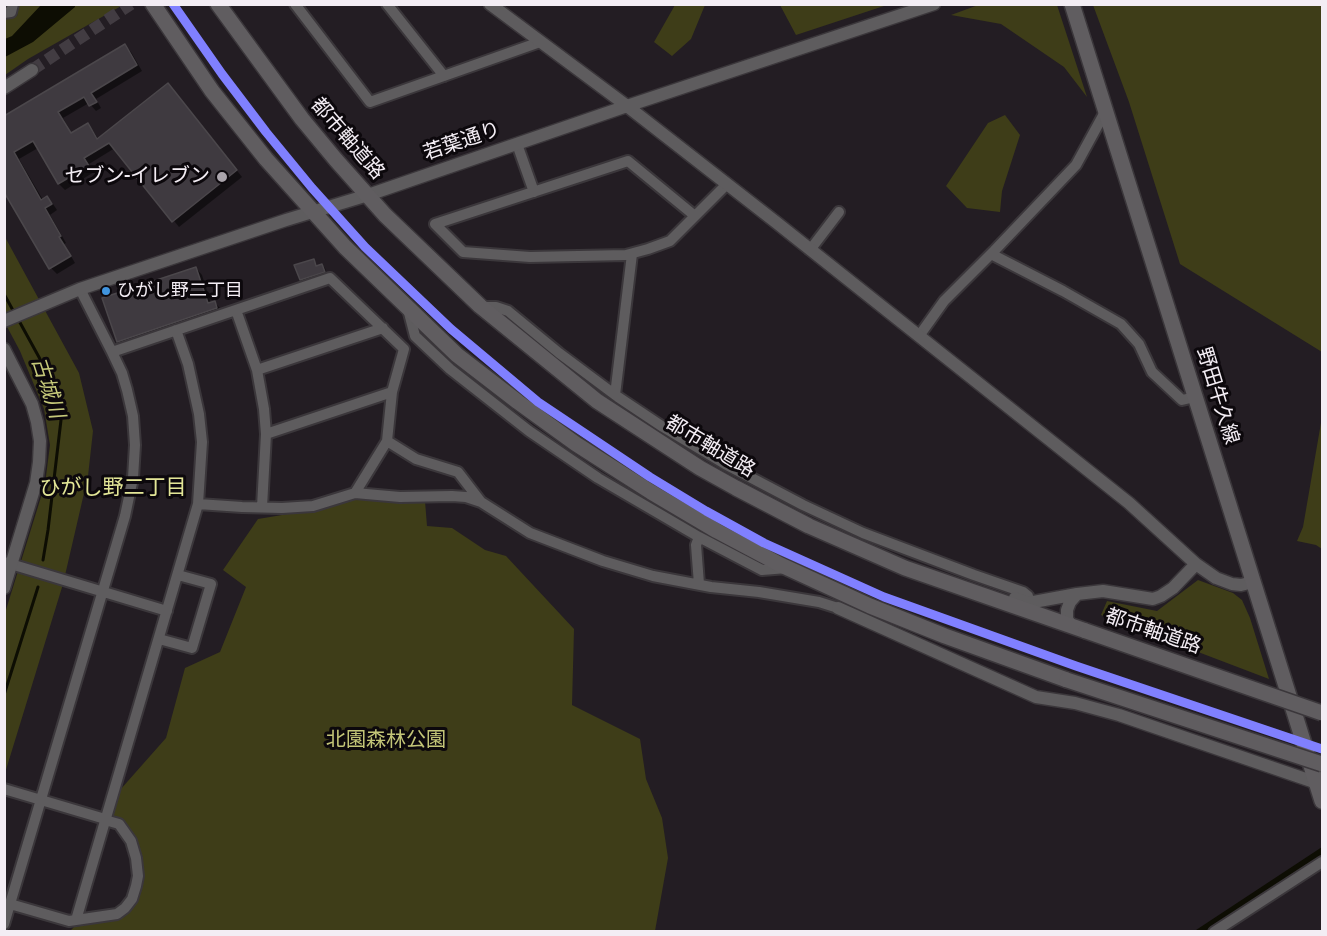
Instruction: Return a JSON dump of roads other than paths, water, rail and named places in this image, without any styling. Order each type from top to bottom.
[{"type":"main road","points":[[143,4],[266,159],[345,247],[457,354],[576,444],[717,531],[787,568],[870,606],[1067,680],[1323,764]]},
{"type":"main road","points":[[153,4],[212,92]]},
{"type":"main road","name":"都市軸道路","points":[[218,4],[302,119],[336,160],[412,242],[480,306],[564,376],[597,401],[700,468],[809,526],[920,573],[1029,607],[1079,629],[1323,713]]},
{"type":"main road","name":"野田牛久線","points":[[1072,4],[1253,582],[1320,784],[1323,801]]},
{"type":"street","points":[[4,13],[11,12],[13,4]]},
{"type":"street","points":[[295,4],[370,102],[540,42]]},
{"type":"street","points":[[387,4],[444,76]]},
{"type":"street","points":[[490,4],[627,106],[919,336],[1129,503],[1196,564],[1216,578],[1232,584],[1241,585],[1253,582]]},
{"type":"street","name":"若葉通り","points":[[4,321],[80,289],[368,195],[934,4]]},
{"type":"street","points":[[4,88],[32,70]]},
{"type":"street","points":[[919,336],[944,301],[1076,165],[1106,112]]},
{"type":"street","points":[[517,144],[534,192]]},
{"type":"street","points":[[695,216],[628,161],[435,224],[463,252],[530,256],[626,255],[670,241],[695,216],[727,184]]},
{"type":"street","points":[[810,250],[839,212]]},
{"type":"street","points":[[615,395],[632,254]]},
{"type":"street","points":[[991,254],[1121,324],[1139,344],[1152,372],[1182,400],[1195,397]]},
{"type":"street","points":[[112,352],[330,278],[404,349],[392,392],[387,441],[355,493]]},
{"type":"street","points":[[4,924],[130,499],[135,461],[133,416],[122,373],[80,289]]},
{"type":"street","points":[[480,306],[496,307],[508,311],[615,395],[725,464],[802,505],[863,533],[1023,592],[1028,596],[1029,607],[1077,594],[1103,591],[1153,599],[1173,588],[1196,564]]},
{"type":"street","points":[[408,308],[415,336],[450,369],[529,431],[598,478],[699,537],[762,570],[787,568]]},
{"type":"street","points":[[236,310],[257,370],[264,409],[266,434],[262,507]]},
{"type":"street","points":[[257,370],[383,328]]},
{"type":"street","points":[[62,932],[70,920],[105,820],[198,504],[202,442],[200,414],[188,364],[176,330]]},
{"type":"street","points":[[4,349],[32,404],[40,441],[36,483],[8,563],[4,588]]},
{"type":"street","points":[[266,434],[392,392]]},
{"type":"street","points":[[387,441],[416,459],[458,472],[481,502]]},
{"type":"street","points":[[198,504],[282,508],[313,506],[355,493],[400,497],[466,497],[481,502],[530,533],[603,561],[653,576],[699,585],[819,602],[838,608],[1036,697],[1075,703],[1119,715],[1320,784]]},
{"type":"street","points":[[699,537],[696,545],[699,585]]},
{"type":"street","points":[[915,553],[920,573]]},
{"type":"street","points":[[8,563],[166,610]]},
{"type":"street","points":[[159,639],[192,648],[211,584],[177,575]]},
{"type":"street","points":[[1077,594],[1070,602],[1067,619],[1079,629]]},
{"type":"street","points":[[4,789],[119,824],[131,842],[138,876],[132,900],[117,914],[70,920],[10,904]]},
{"type":"street","points":[[1214,932],[1323,862]]},
{"type":"waterway","name":"古城川","points":[[4,294],[15,314]]},
{"type":"waterway","name":"古城川","points":[[18,319],[40,359],[61,420],[43,560]]},
{"type":"waterway","name":"古城川","points":[[4,695],[38,587]]},
{"type":"tunnel","points":[[32,70],[131,4]]},
{"type":"place","name":"セブン-イレブン","points":[[222,177]]},
{"type":"place","name":"ひがし野二丁目","points":[[106,291]]},
{"type":"district","name":"ひがし野二丁目","points":[[113,488]]},
{"type":"park label","name":"北園森林公園","points":[[386,741]]}]
